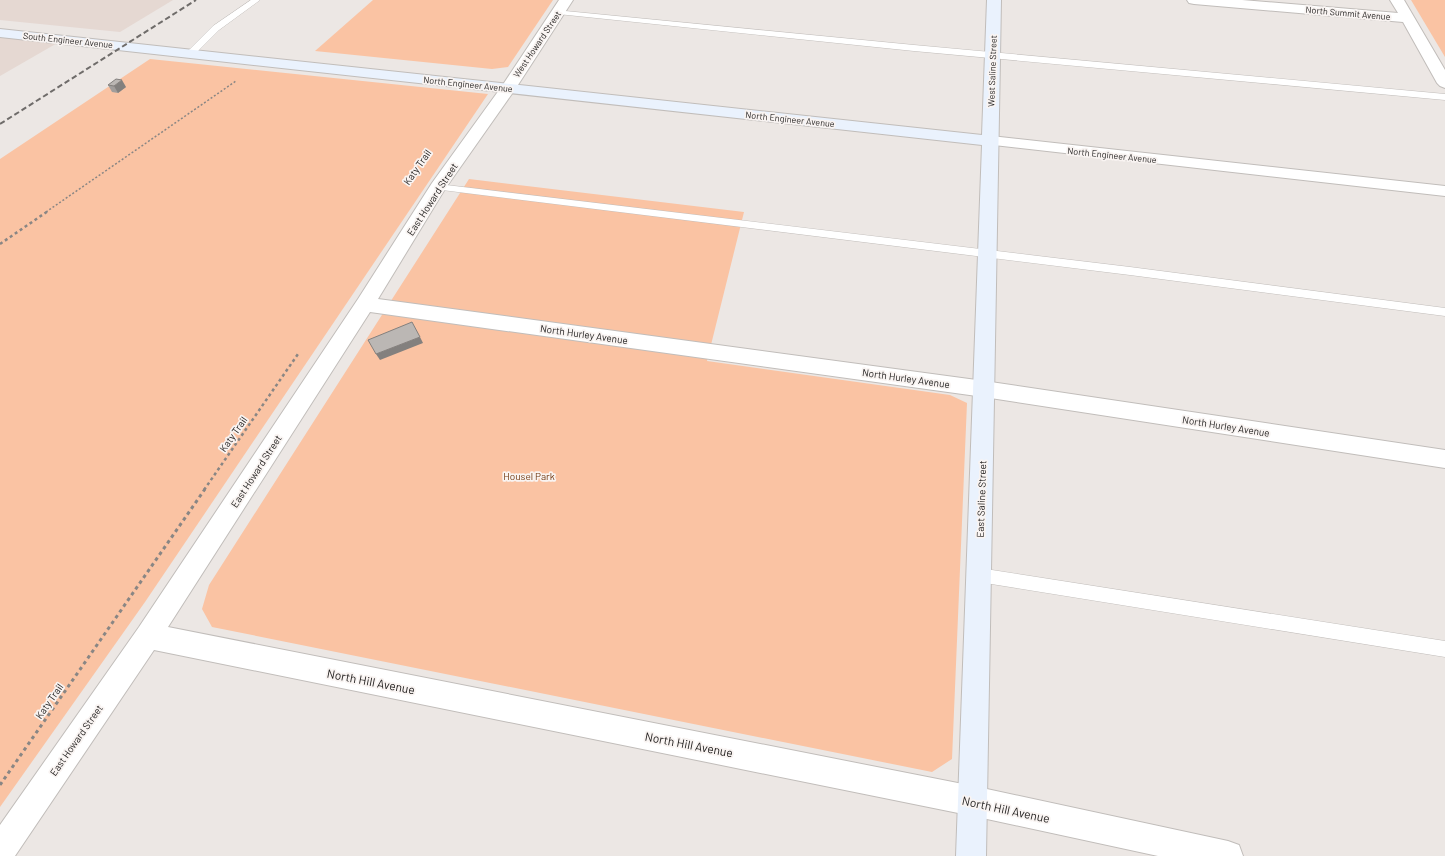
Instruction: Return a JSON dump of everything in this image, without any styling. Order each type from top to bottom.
[{"type":"street","name":"West Howard Street","points":[[508,88],[566,0]]},
{"type":"street","name":"West Saline Street","points":[[990,141],[994,0]]},
{"type":"street","name":"North Summit Avenue","points":[[1194,0],[1407,18]]},
{"type":"street","points":[[1397,0],[1445,83]]},
{"type":"street","name":"South Engineer Avenue","points":[[0,33],[135,47]]},
{"type":"street","name":"North Engineer Avenue","points":[[135,47],[1445,191]]},
{"type":"street","name":"East Howard Street","points":[[0,851],[148,636],[365,304],[438,187],[508,88]]},
{"type":"street","name":"East Saline Street","points":[[971,856],[990,141]]},
{"type":"street","name":"North Hurley Avenue","points":[[365,304],[984,389],[1445,459]]},
{"type":"street","name":"North Hill Avenue","points":[[148,636],[973,801],[1228,856]]},
{"type":"lane","points":[[191,52],[216,28],[256,0]]},
{"type":"lane","points":[[558,12],[993,55],[1445,97]]},
{"type":"lane","points":[[438,187],[987,253],[1445,312]]},
{"type":"lane","points":[[979,576],[1445,649]]},
{"type":"path","points":[[0,244],[264,61]]},
{"type":"path","name":"Katy Trail","points":[[0,785],[299,353]]},
{"type":"shaded area","points":[[0,0],[173,0],[120,32],[0,20]]},
{"type":"shaded area","points":[[0,35],[59,42],[0,76]]},
{"type":"green space","points":[[373,0],[553,0],[508,67],[492,69],[315,51]]},
{"type":"green space","points":[[1411,0],[1445,0],[1445,57]]},
{"type":"green space","points":[[150,59],[488,94],[145,602],[0,807],[0,159]]},
{"type":"green space","name":"Housel Park","points":[[469,179],[744,212],[707,361],[950,395],[967,403],[952,759],[932,772],[212,627],[202,609],[209,585]]},
{"type":"building","points":[[116,79],[122,80],[114,86],[108,85]]},
{"type":"building","points":[[412,322],[420,337],[376,354],[368,340]]},
{"type":"railway","points":[[0,124],[196,0]]}]
